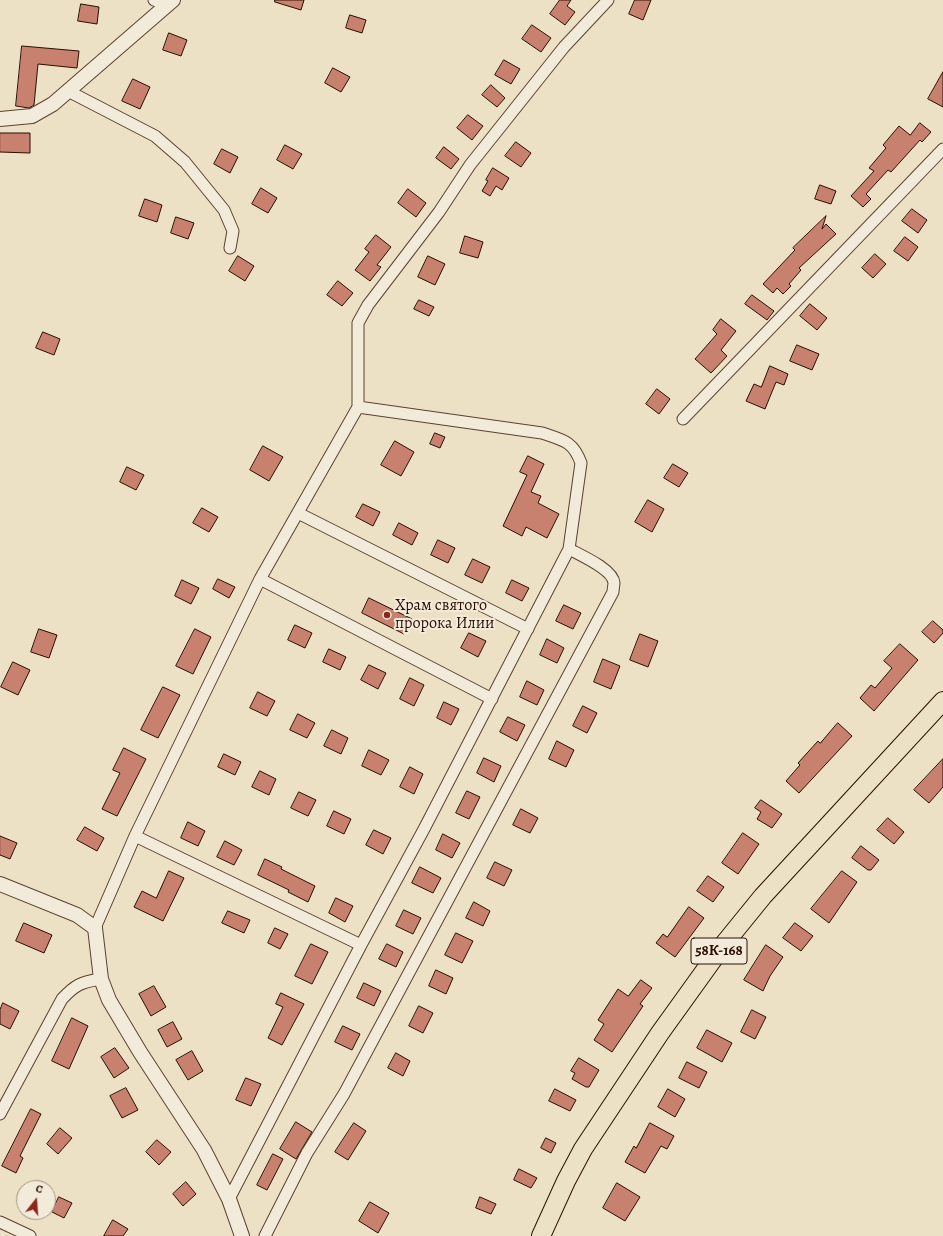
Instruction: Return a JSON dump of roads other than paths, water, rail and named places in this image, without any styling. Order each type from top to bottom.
[{"type":"main road","name":"58К-168","points":[[541,1236],[566,1181],[583,1149],[668,1022],[724,944],[763,896],[943,701]]},
{"type":"street","points":[[154,0],[170,3]]},
{"type":"street","points":[[242,1236],[230,1199],[204,1150],[140,1052],[113,1007],[101,979],[95,928],[135,836],[260,579],[358,407],[358,323],[368,305],[439,212],[470,165],[564,47],[608,0]]},
{"type":"street","points":[[0,119],[32,116],[53,104],[170,3]]},
{"type":"street","points":[[68,91],[155,136],[185,162],[224,210],[233,231],[230,248]]},
{"type":"street","points":[[683,419],[943,149]]},
{"type":"street","points":[[230,1199],[361,945],[492,699],[568,549],[581,463],[577,452],[568,441],[542,433],[358,407]]},
{"type":"street","points":[[298,513],[528,629]]},
{"type":"street","points":[[265,1236],[307,1153],[347,1088],[613,592],[614,582],[611,575],[603,568],[568,549]]},
{"type":"street","points":[[260,579],[492,699]]},
{"type":"street","points":[[135,836],[361,945]]},
{"type":"street","points":[[0,884],[77,915],[95,928]]},
{"type":"street","points":[[0,1114],[62,999],[72,987],[84,981],[101,979]]},
{"type":"street","points":[[0,1222],[30,1236]]},
{"type":"place","name":"Храм святого пророка Илии","points":[[387,615]]}]
